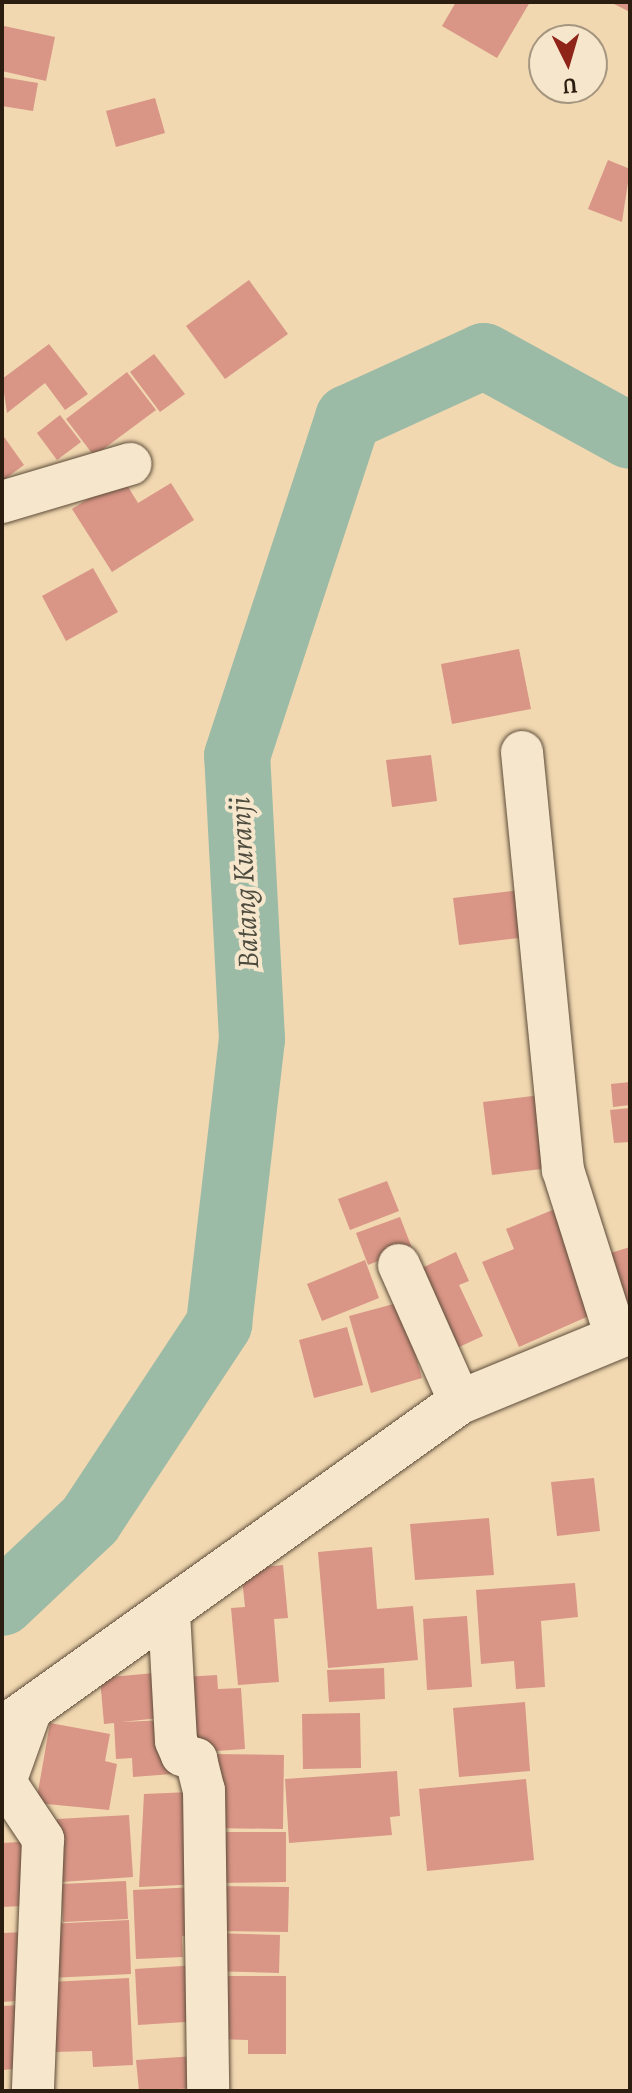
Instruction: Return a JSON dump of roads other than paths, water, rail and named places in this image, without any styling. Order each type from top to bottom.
[{"type":"street","points":[[2,502],[130,464]]},
{"type":"street","points":[[33,2091],[43,1839],[5,1782],[16,1722],[460,1402],[622,1333],[563,1170],[522,752]]},
{"type":"street","points":[[399,1265],[460,1402]]},
{"type":"street","points":[[169,1612],[176,1741],[182,1755],[196,1759],[204,1790],[208,2091]]},
{"type":"waterway","name":"Batang Kuranji","points":[[2,1603],[90,1520],[219,1324],[252,1039],[237,756],[348,418],[484,356],[630,436]]}]
